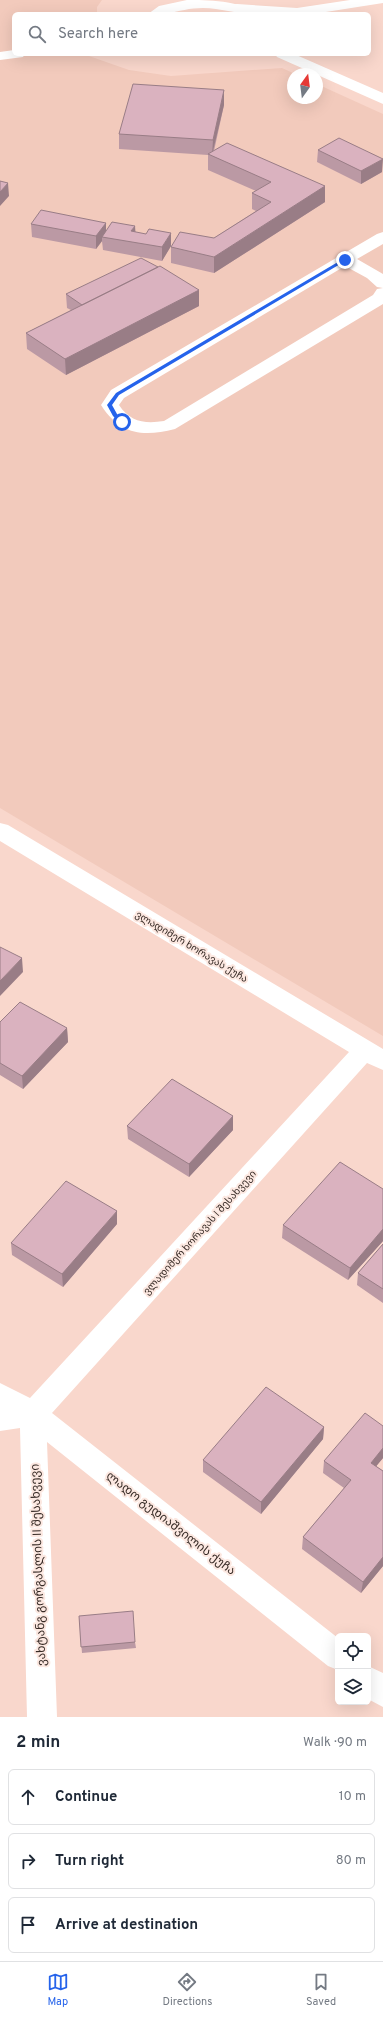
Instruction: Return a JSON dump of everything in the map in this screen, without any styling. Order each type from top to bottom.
[{"type":"street","points":[[301,12],[379,0]]},
{"type":"street","points":[[158,12],[170,5],[185,1],[209,1],[238,7],[286,12]]},
{"type":"street","points":[[0,56],[12,55]]},
{"type":"street","points":[[286,56],[383,99]]},
{"type":"street","points":[[383,237],[117,394],[110,405],[115,415],[122,422],[135,427],[150,429],[169,425],[379,299],[383,294]]},
{"type":"street","points":[[345,260],[373,274],[383,283]]},
{"type":"street","name":"ვლადიმერ ხორავას ქუჩა","points":[[0,832],[374,1056]]},
{"type":"street","name":"ვლადიმერ ხორავას I შესახვევი","points":[[33,1414],[374,1056]]},
{"type":"street","name":"ლადო გუდიაშვილის ქუჩა","points":[[0,1395],[33,1414],[335,1654]]},
{"type":"street","points":[[0,1419],[33,1414]]},
{"type":"street","name":"ვახტანგ გორგასლის II შესახვევი","points":[[33,1414],[42,1717]]},
{"type":"street","points":[[371,1682],[383,1692]]},
{"type":"shaded area","points":[[0,0],[102,0],[97,7],[97,12],[12,12],[12,56],[89,56],[129,70],[171,76],[282,68],[287,70],[287,104],[323,104],[323,87],[383,114],[383,1036],[0,808]]},
{"type":"building","points":[[133,84],[224,90],[213,140],[119,134]]},
{"type":"building","points":[[339,138],[383,159],[361,171],[318,150]]},
{"type":"building","points":[[227,143],[325,186],[214,257],[171,247],[180,232],[214,238],[271,202],[252,193],[271,182],[208,154]]},
{"type":"building","points":[[0,181],[8,183],[0,192]]},
{"type":"building","points":[[41,210],[106,223],[96,236],[31,224]]},
{"type":"building","points":[[112,222],[135,226],[131,231],[146,234],[149,229],[171,233],[162,247],[102,237]]},
{"type":"building","points":[[141,258],[158,267],[82,305],[66,294]]},
{"type":"building","points":[[160,266],[199,290],[65,359],[26,333]]},
{"type":"building","points":[[0,947],[22,958],[0,981]]},
{"type":"building","points":[[20,1002],[67,1028],[22,1076],[0,1063],[0,1022]]},
{"type":"building","points":[[172,1079],[233,1116],[189,1164],[127,1126]]},
{"type":"building","points":[[340,1162],[383,1189],[383,1229],[350,1268],[283,1225]]},
{"type":"building","points":[[66,1181],[117,1211],[62,1274],[11,1243]]},
{"type":"building","points":[[383,1244],[383,1289],[358,1273]]},
{"type":"building","points":[[266,1387],[324,1427],[261,1502],[203,1460]]},
{"type":"building","points":[[365,1413],[383,1426],[383,1448],[371,1463],[383,1471],[383,1557],[363,1582],[303,1537],[351,1480],[324,1461]]},
{"type":"building","points":[[133,1611],[135,1642],[81,1647],[79,1616]]},
{"type":"route","points":[[122,422],[115,415],[110,405],[117,394],[345,260]]}]
